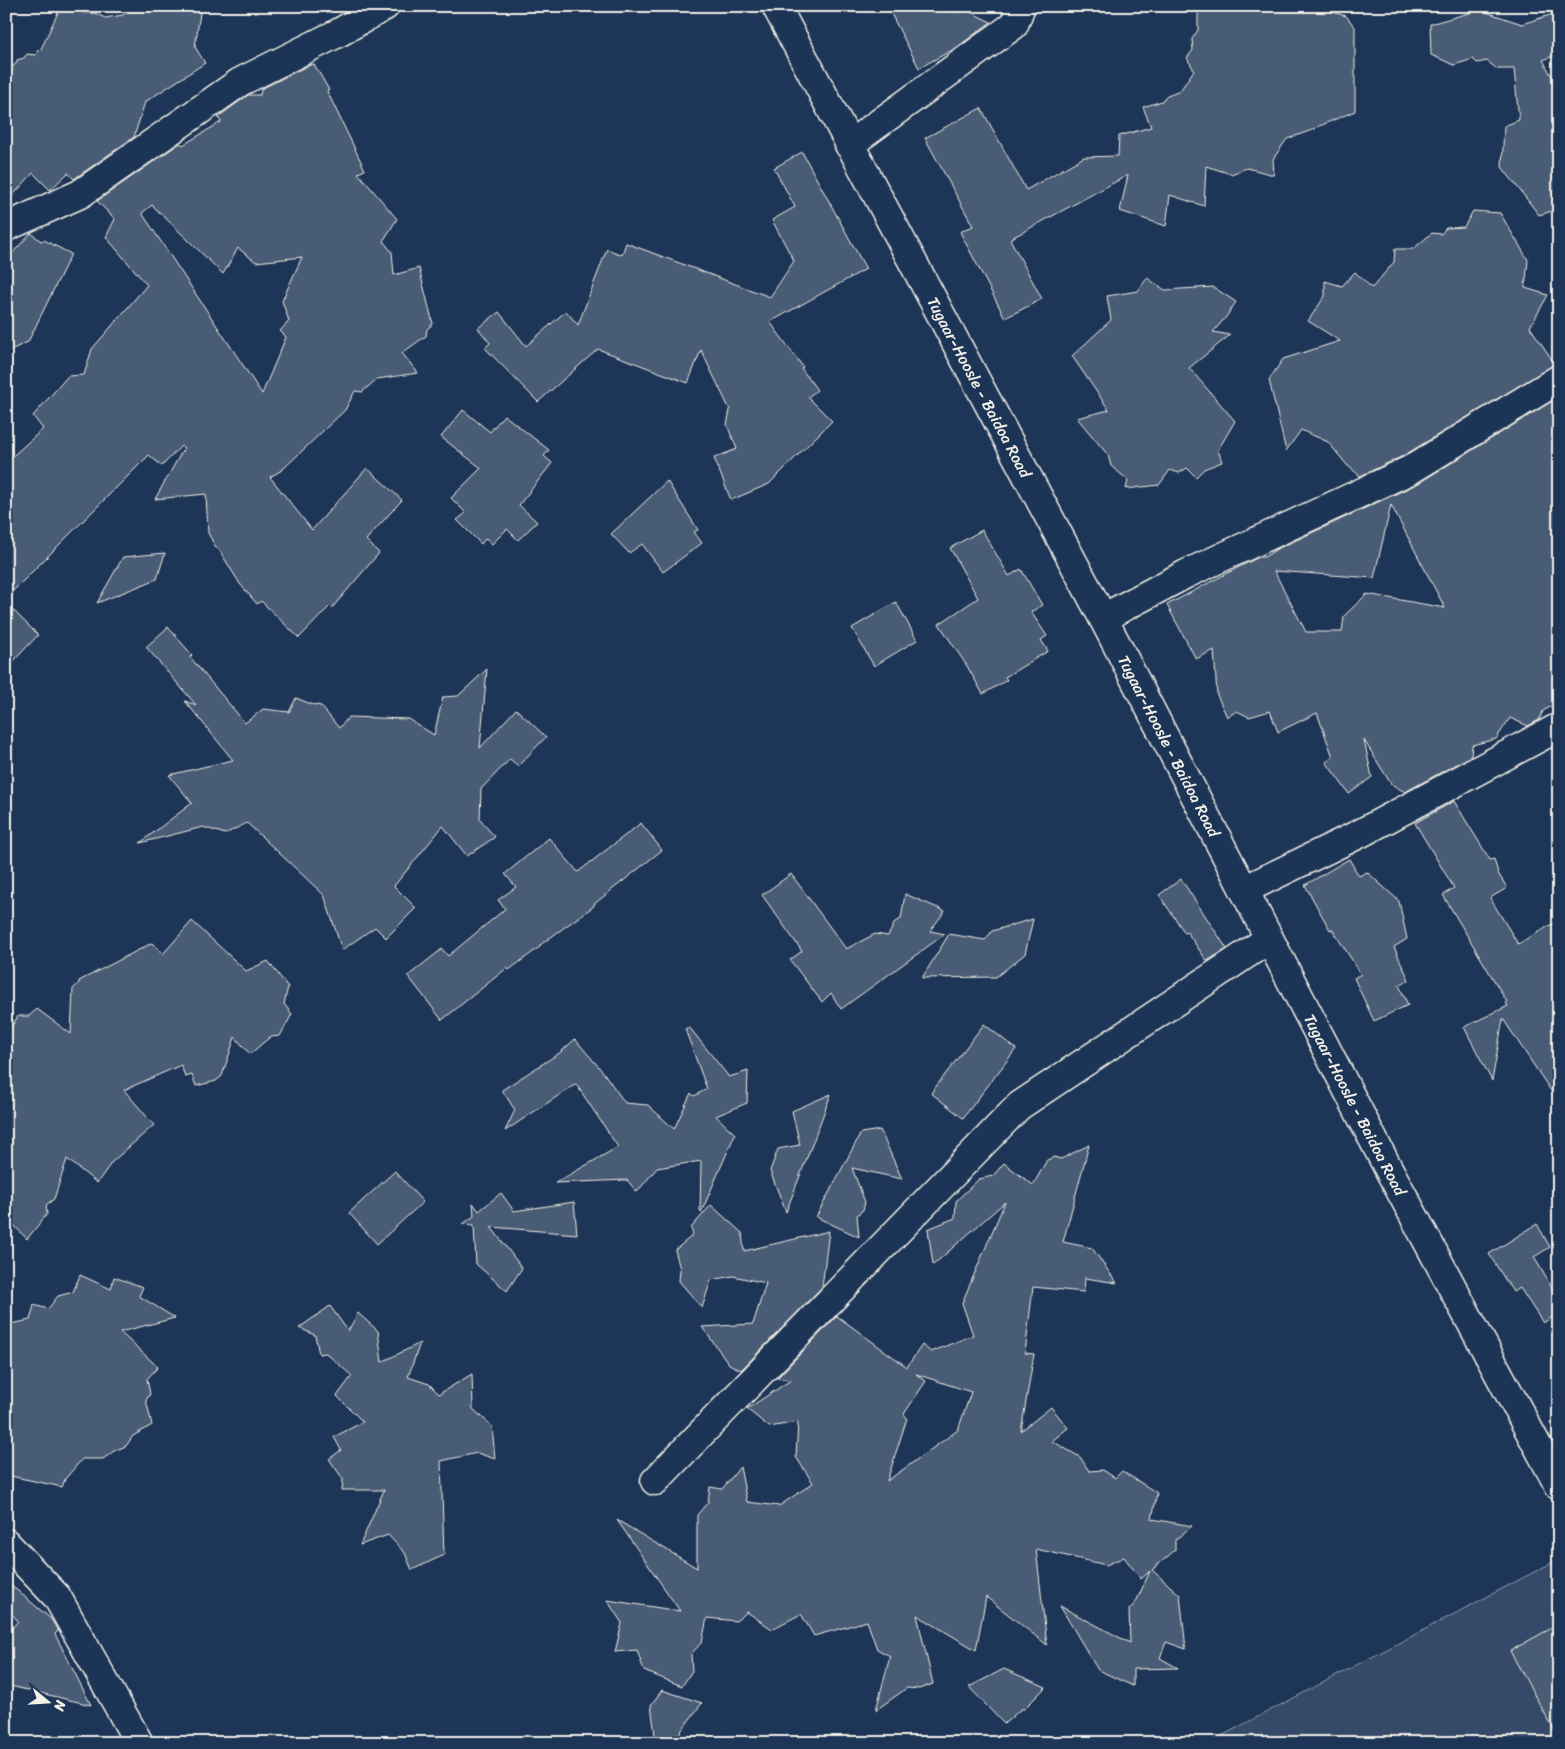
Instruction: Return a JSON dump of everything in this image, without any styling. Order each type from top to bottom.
[{"type":"street","points":[[6,227],[80,194],[240,82],[340,32],[385,6]]},
{"type":"street","name":"Tugaar-Hoosle - Baidoa Road","points":[[776,6],[1103,618],[1387,1166],[1559,1486]]},
{"type":"street","points":[[849,145],[1014,25],[1021,6]]},
{"type":"street","points":[[1103,618],[1186,574],[1410,470],[1559,379]]},
{"type":"street","points":[[1244,890],[1360,833],[1559,727]]},
{"type":"street","points":[[655,1481],[1019,1106],[1269,939]]},
{"type":"street","points":[[6,1543],[57,1598],[139,1743]]},
{"type":"shaded area","points":[[1559,1559],[1559,1743],[1208,1743]]},
{"type":"building","points":[[61,6],[79,8],[82,13],[95,13],[105,18],[123,15],[135,6],[201,6],[195,47],[205,63],[145,102],[134,137],[74,179],[68,173],[50,190],[33,173],[6,203],[6,81],[8,70],[16,64],[17,60],[24,58],[27,54],[36,55],[38,50],[41,49]]},
{"type":"building","points":[[887,6],[948,6],[957,12],[964,9],[991,22],[956,48],[919,68]]},
{"type":"building","points":[[1198,6],[1314,6],[1346,16],[1355,27],[1355,111],[1287,139],[1273,159],[1274,175],[1247,168],[1231,174],[1206,166],[1204,206],[1170,195],[1166,226],[1120,211],[1128,175],[1010,239],[1042,299],[1005,318],[960,232],[973,226],[925,138],[981,108],[1026,190],[1084,157],[1118,156],[1119,136],[1151,127],[1143,107],[1162,101],[1165,97],[1180,91],[1194,70],[1187,58],[1193,50],[1192,39],[1198,30]]},
{"type":"building","points":[[1480,10],[1522,24],[1559,12],[1559,54],[1543,60],[1559,90],[1559,209],[1539,215],[1502,167],[1504,126],[1519,120],[1514,69],[1497,69],[1487,61],[1477,63],[1473,59],[1454,65],[1431,55],[1430,24]]},
{"type":"building","points":[[314,64],[329,90],[327,91],[365,170],[358,173],[397,219],[383,241],[392,252],[394,275],[419,268],[433,324],[427,329],[426,336],[402,353],[418,373],[377,379],[362,392],[355,391],[345,410],[282,470],[270,477],[312,530],[367,468],[402,500],[366,540],[379,553],[332,608],[330,606],[299,638],[261,601],[257,604],[240,584],[218,548],[216,548],[208,533],[206,494],[155,499],[184,448],[181,446],[162,466],[149,455],[6,598],[6,462],[43,429],[33,416],[68,376],[84,375],[92,349],[147,285],[106,237],[115,219],[97,201],[180,143],[183,145],[221,122],[218,117],[248,95],[260,95],[261,89]],"holes":[[[152,205],[223,274],[238,248],[256,262],[302,257],[282,301],[289,321],[280,331],[286,337],[262,394],[142,213]]]},
{"type":"building","points":[[802,152],[866,269],[770,322],[803,367],[801,368],[817,390],[808,397],[832,421],[769,484],[731,500],[714,458],[737,449],[727,425],[730,410],[701,350],[688,383],[598,349],[538,402],[485,348],[490,343],[478,328],[499,312],[526,346],[566,311],[578,325],[607,249],[622,255],[626,243],[770,297],[794,261],[772,220],[795,207],[774,168]]},
{"type":"building","points":[[1473,211],[1500,213],[1528,260],[1525,288],[1548,295],[1530,327],[1555,364],[1403,456],[1360,476],[1347,465],[1328,442],[1301,430],[1286,451],[1269,380],[1283,359],[1340,341],[1308,321],[1325,296],[1325,281],[1342,286],[1355,272],[1372,288],[1394,262],[1395,249],[1413,249],[1432,233],[1441,234],[1446,228],[1464,227]]},
{"type":"building","points":[[31,233],[41,241],[44,240],[71,254],[28,342],[6,352],[6,260]]},
{"type":"building","points":[[1147,278],[1165,290],[1213,287],[1236,302],[1213,332],[1230,335],[1189,368],[1235,421],[1218,450],[1222,462],[1204,469],[1196,477],[1187,468],[1179,473],[1170,470],[1159,485],[1126,489],[1128,480],[1111,466],[1108,455],[1077,418],[1109,410],[1072,356],[1111,320],[1107,296],[1138,291]]},
{"type":"building","points":[[1559,397],[1559,702],[1543,711],[1539,720],[1528,726],[1510,718],[1496,739],[1472,745],[1471,756],[1405,792],[1391,784],[1364,740],[1372,777],[1349,794],[1326,762],[1333,757],[1317,713],[1278,732],[1270,711],[1249,717],[1237,711],[1227,717],[1217,695],[1214,650],[1196,659],[1167,605],[1259,557],[1264,557],[1277,549],[1417,484]],"holes":[[[1391,505],[1445,608],[1367,594],[1344,616],[1342,632],[1306,632],[1274,571],[1374,578]]]},
{"type":"building","points":[[463,410],[490,432],[504,415],[549,450],[544,456],[552,463],[519,505],[537,522],[518,540],[507,529],[492,544],[486,538],[481,544],[457,520],[466,513],[451,498],[481,468],[441,437]]},
{"type":"building","points":[[667,481],[698,530],[694,532],[702,543],[663,572],[642,544],[629,553],[611,534]]},
{"type":"building","points":[[982,530],[1009,576],[1021,569],[1042,605],[1031,612],[1047,636],[1041,640],[1048,651],[1005,677],[1007,680],[983,694],[939,624],[978,598],[950,548]]},
{"type":"building","points":[[165,553],[157,579],[97,603],[123,557]]},
{"type":"building","points":[[896,602],[917,640],[874,666],[852,628]]},
{"type":"building","points":[[6,603],[38,635],[6,669]]},
{"type":"building","points":[[168,627],[192,655],[190,657],[245,723],[263,709],[289,712],[296,698],[321,706],[339,728],[349,717],[408,719],[434,735],[443,697],[458,696],[487,669],[480,748],[516,709],[546,737],[518,766],[510,759],[481,789],[480,820],[495,837],[467,856],[443,826],[394,886],[416,908],[386,938],[375,927],[342,950],[324,895],[247,823],[225,834],[203,827],[140,843],[192,803],[169,775],[233,760],[185,701],[196,705],[146,647]]},
{"type":"building","points":[[1454,801],[1490,860],[1494,859],[1498,873],[1507,888],[1490,898],[1518,944],[1559,920],[1559,1103],[1503,1019],[1492,1081],[1464,1027],[1508,1006],[1443,895],[1454,888],[1415,823]]},
{"type":"building","points":[[641,823],[662,850],[594,906],[509,970],[507,968],[442,1020],[408,976],[442,949],[448,956],[505,909],[498,900],[516,887],[505,874],[549,838],[578,872]]},
{"type":"building","points":[[1349,859],[1359,876],[1367,872],[1399,901],[1407,939],[1394,947],[1409,980],[1399,985],[1408,1005],[1374,1021],[1354,978],[1361,974],[1332,929],[1330,930],[1305,885]]},
{"type":"building","points":[[791,874],[846,949],[875,934],[888,936],[895,922],[901,919],[905,894],[945,911],[930,931],[945,934],[841,1009],[831,993],[822,1002],[790,960],[802,951],[762,895]]},
{"type":"building","points":[[1181,879],[1227,949],[1207,961],[1159,895]]},
{"type":"building","points":[[1033,919],[1025,954],[996,977],[922,978],[949,934],[985,940],[992,931]]},
{"type":"building","points":[[192,921],[246,971],[268,961],[288,987],[284,1004],[292,1014],[280,1036],[270,1037],[250,1054],[235,1037],[222,1076],[216,1081],[196,1086],[192,1075],[185,1077],[181,1065],[124,1090],[154,1125],[112,1162],[97,1183],[67,1159],[54,1199],[46,1205],[47,1214],[27,1239],[6,1217],[6,1036],[18,1016],[29,1016],[37,1009],[71,1034],[73,989],[79,981],[152,943],[163,954]]},
{"type":"building","points":[[984,1024],[1016,1049],[963,1118],[931,1093]]},
{"type":"building","points":[[689,1027],[729,1077],[748,1071],[747,1103],[716,1116],[735,1134],[701,1213],[701,1161],[657,1168],[637,1192],[627,1180],[555,1183],[618,1147],[576,1084],[505,1131],[515,1110],[502,1090],[561,1052],[575,1039],[603,1072],[625,1103],[648,1105],[674,1129],[691,1093],[694,1096],[707,1089],[685,1029]]},
{"type":"building","points":[[831,1094],[786,1212],[770,1171],[778,1149],[800,1145],[792,1111]]},
{"type":"building","points":[[880,1130],[902,1179],[852,1168],[865,1202],[863,1210],[857,1215],[859,1237],[816,1217],[861,1133]]},
{"type":"building","points":[[1089,1145],[1063,1242],[1092,1248],[1117,1283],[1085,1278],[1084,1292],[1033,1287],[1025,1353],[1034,1354],[1021,1431],[1051,1407],[1068,1428],[1052,1441],[1080,1457],[1089,1471],[1103,1470],[1115,1478],[1122,1471],[1157,1493],[1152,1519],[1192,1526],[1175,1540],[1175,1550],[1152,1570],[1180,1595],[1186,1649],[1166,1642],[1160,1658],[1178,1668],[1133,1669],[1133,1686],[1098,1670],[1060,1606],[1130,1643],[1129,1610],[1136,1602],[1150,1571],[1141,1579],[1124,1557],[1106,1565],[1036,1549],[1047,1645],[986,1597],[976,1650],[917,1615],[933,1684],[919,1689],[907,1688],[876,1710],[890,1656],[877,1649],[867,1621],[814,1636],[801,1614],[772,1629],[747,1612],[736,1621],[707,1618],[702,1642],[691,1654],[692,1671],[682,1686],[644,1671],[637,1650],[615,1652],[622,1623],[607,1600],[680,1611],[617,1520],[697,1568],[697,1515],[708,1502],[710,1487],[722,1489],[740,1467],[747,1502],[779,1506],[813,1483],[796,1457],[798,1422],[769,1427],[747,1409],[791,1380],[777,1378],[837,1316],[907,1367],[922,1345],[931,1352],[973,1335],[962,1303],[1005,1202],[933,1265],[928,1229],[955,1218],[956,1201],[979,1179],[993,1176],[1004,1163],[1033,1185],[1047,1160],[1054,1157],[1061,1159]],"holes":[[[916,1374],[971,1392],[958,1430],[887,1481],[907,1418],[904,1414],[926,1381]]]},
{"type":"building","points":[[395,1171],[423,1202],[377,1244],[349,1213]]},
{"type":"building","points":[[501,1193],[514,1211],[574,1202],[577,1234],[491,1227],[522,1268],[507,1291],[476,1264],[474,1225],[463,1224],[474,1216],[473,1203],[479,1211]]},
{"type":"building","points":[[711,1205],[742,1233],[744,1251],[829,1231],[822,1287],[741,1370],[729,1364],[702,1327],[753,1324],[766,1283],[733,1276],[711,1280],[702,1308],[679,1281],[680,1269],[675,1250],[693,1235],[691,1228]]},
{"type":"building","points":[[1537,1224],[1550,1247],[1534,1257],[1559,1300],[1559,1313],[1543,1323],[1520,1288],[1513,1292],[1489,1254]]},
{"type":"building","points":[[80,1275],[111,1289],[114,1277],[143,1287],[139,1296],[175,1318],[120,1332],[158,1367],[147,1379],[150,1394],[146,1400],[152,1425],[133,1436],[126,1446],[114,1451],[103,1459],[82,1459],[65,1479],[62,1487],[6,1475],[6,1325],[30,1320],[34,1305],[48,1309],[58,1296],[73,1292]]},
{"type":"building","points":[[330,1306],[348,1331],[358,1313],[378,1331],[382,1362],[420,1343],[408,1377],[429,1384],[439,1394],[472,1374],[473,1409],[492,1426],[495,1459],[477,1453],[441,1461],[444,1555],[412,1570],[405,1553],[388,1535],[360,1545],[384,1490],[342,1490],[343,1479],[329,1459],[341,1450],[334,1437],[363,1422],[337,1396],[352,1376],[326,1353],[319,1354],[315,1335],[299,1328]]},
{"type":"building","points":[[6,1581],[51,1619],[58,1631],[55,1634],[91,1705],[6,1685],[6,1654],[9,1652],[6,1635],[18,1621],[6,1607]]},
{"type":"building","points":[[1559,1624],[1559,1739],[1510,1651]]},
{"type":"building","points":[[1004,1669],[1046,1687],[1024,1709],[1021,1709],[1004,1724],[969,1687]]},
{"type":"building","points":[[662,1690],[702,1703],[672,1743],[656,1743],[651,1705]]}]
